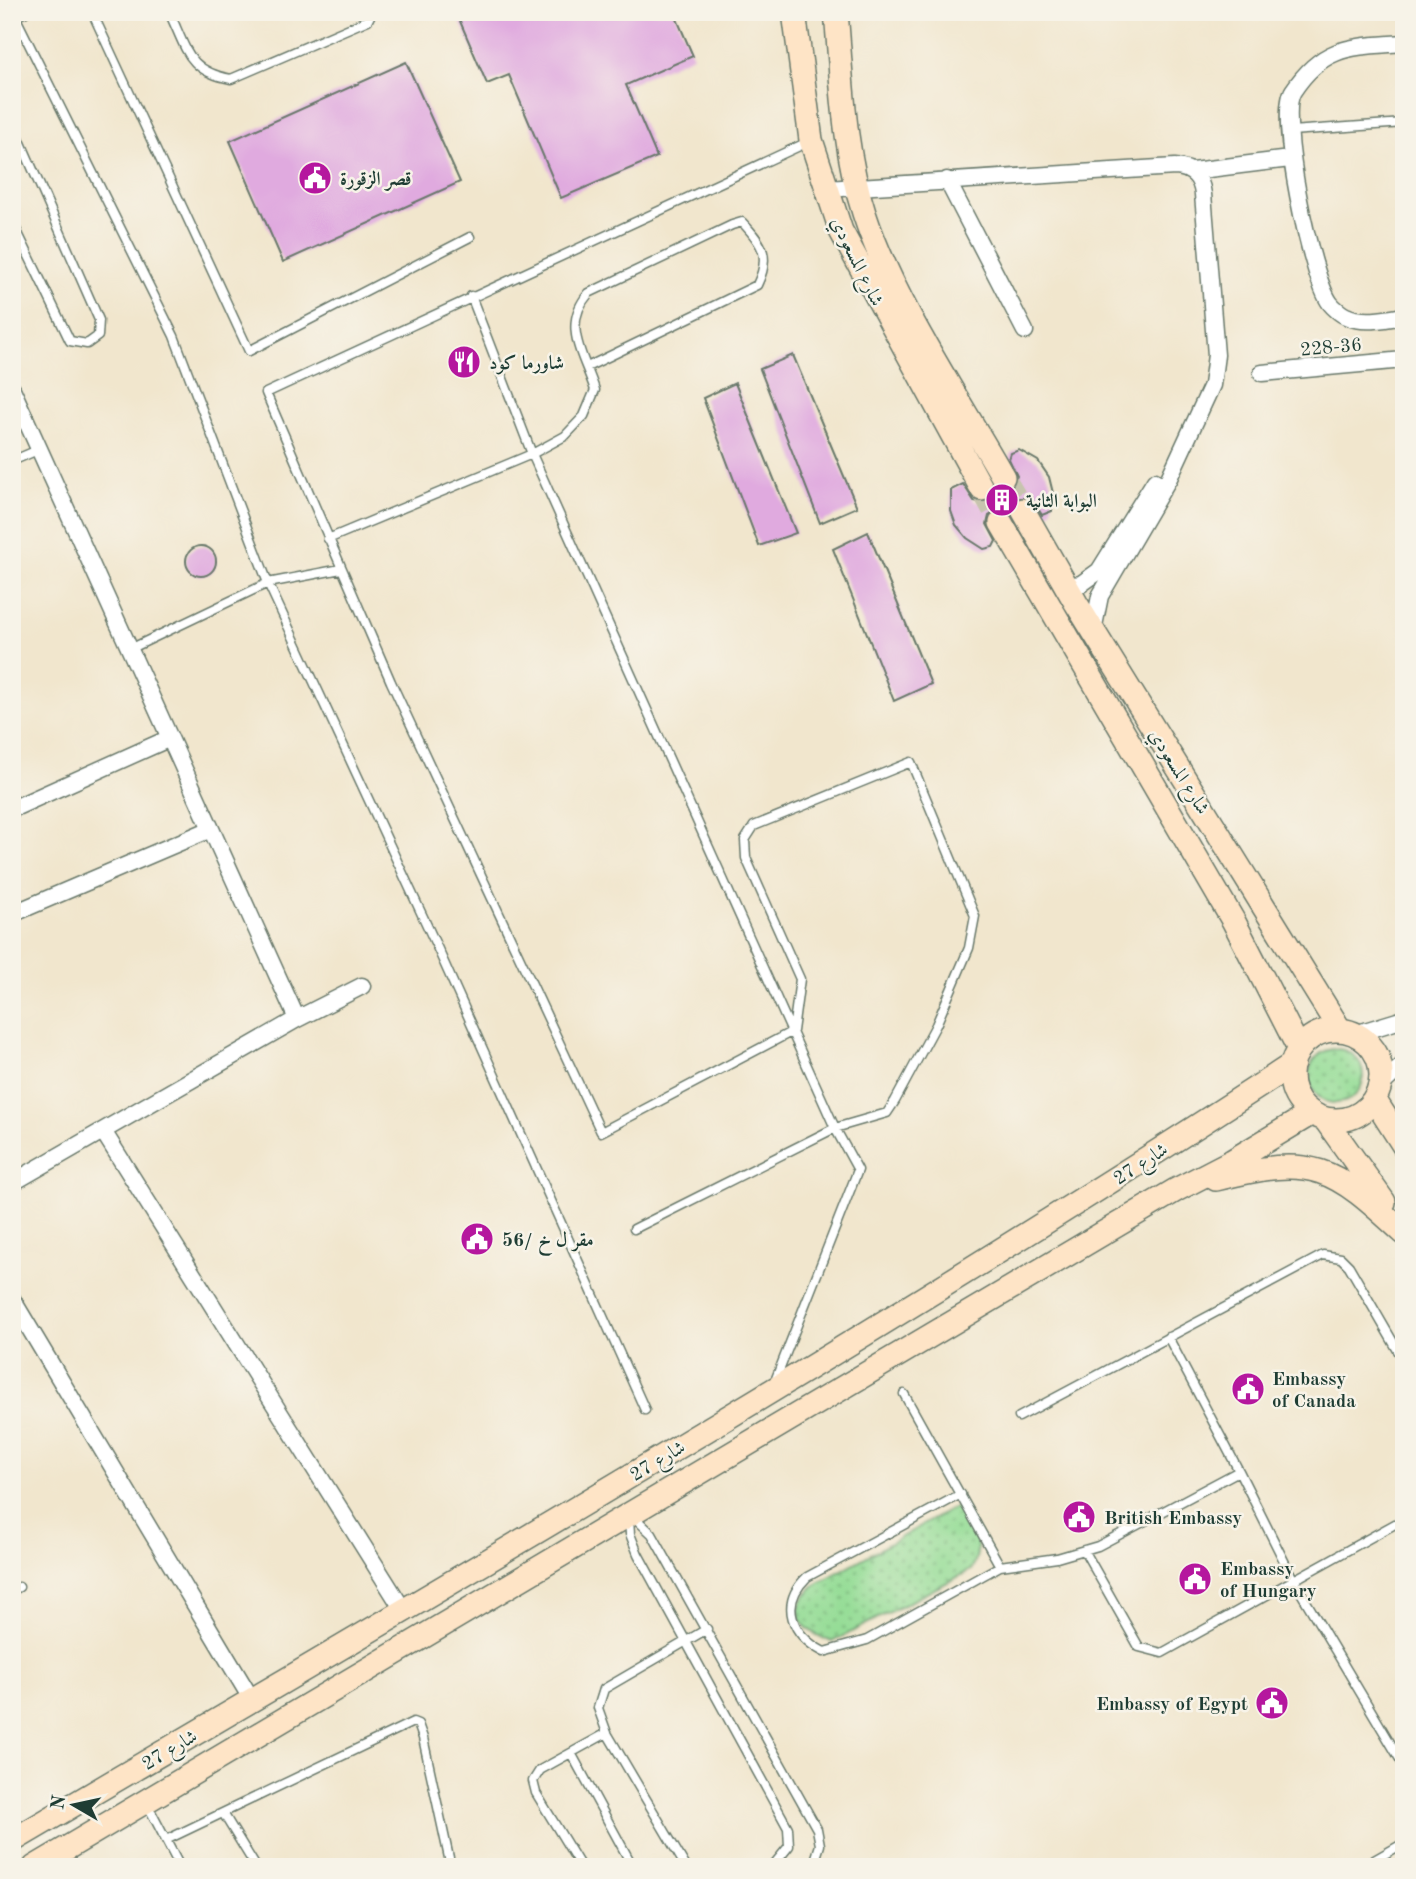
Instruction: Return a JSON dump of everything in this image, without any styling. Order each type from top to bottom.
[{"type":"main road","name":"شارع المسعودي","points":[[794,12],[811,141],[826,189],[858,266],[982,489]]},
{"type":"main road","name":"شارع المسعودي","points":[[836,12],[845,122],[856,185],[873,240],[889,275],[1003,477]]},
{"type":"main road","name":"شارع المسعودي","points":[[1023,510],[1093,631],[1347,1032]]},
{"type":"main road","name":"شارع المسعودي","points":[[1000,523],[1234,922],[1296,1056]]},
{"type":"main road","points":[[1318,1116],[1353,1118],[1377,1093],[1381,1070],[1377,1055],[1368,1043],[1347,1032],[1324,1032],[1310,1038],[1296,1056],[1294,1092],[1318,1116],[1404,1231]]},
{"type":"main road","name":"شارع 27","points":[[12,1841],[402,1608],[482,1565],[772,1390],[1115,1180],[1296,1056]]},
{"type":"main road","points":[[1377,1093],[1404,1146]]},
{"type":"main road","name":"شارع 27","points":[[36,1867],[1176,1190],[1318,1116]]},
{"type":"main road","points":[[1176,1190],[1263,1167],[1306,1168],[1328,1173],[1349,1184],[1404,1231]]},
{"type":"main road","points":[[612,1487],[629,1513]]},
{"type":"main road","points":[[482,1565],[499,1591]]},
{"type":"street","points":[[1404,43],[1345,48],[1314,64],[1291,94],[1290,131],[1290,159],[1319,280],[1330,303],[1347,317],[1376,320],[1404,316]]},
{"type":"street","points":[[826,189],[856,185],[1175,167],[1192,171],[1290,159]]},
{"type":"street","points":[[1093,631],[1100,596],[1169,478],[1175,459],[1207,400],[1215,370],[1202,186],[1192,171]]},
{"type":"street","points":[[947,180],[1025,331]]},
{"type":"street","name":"228-36","points":[[1262,373],[1404,360]]},
{"type":"street","points":[[12,389],[297,1019]]},
{"type":"street","points":[[1066,586],[1080,584],[1099,571],[1160,472],[1175,459]]},
{"type":"street","points":[[12,809],[170,738]]},
{"type":"street","points":[[12,914],[211,829]]},
{"type":"street","points":[[12,1183],[297,1019],[362,986]]},
{"type":"street","points":[[1347,1032],[1404,1019]]},
{"type":"street","points":[[1377,1093],[1404,1064]]},
{"type":"street","points":[[103,1131],[402,1608]]},
{"type":"street","points":[[12,1299],[252,1700]]},
{"type":"lane","points":[[26,12],[14,15],[174,336],[268,583],[437,947],[645,1410]]},
{"type":"lane","points":[[92,12],[250,351],[470,237]]},
{"type":"lane","points":[[169,12],[194,64],[209,75],[231,79],[368,20],[372,12]]},
{"type":"lane","points":[[12,122],[99,320],[98,336],[87,344],[70,341],[12,221]]},
{"type":"lane","points":[[1290,131],[1404,123]]},
{"type":"lane","points":[[793,1031],[601,1132],[341,569],[266,393],[811,141]]},
{"type":"lane","points":[[328,539],[532,454],[565,436],[584,416],[595,390],[587,367],[573,326],[576,307],[589,293],[742,222],[761,242],[765,267],[757,285],[587,367]]},
{"type":"lane","points":[[471,296],[532,454],[835,1128],[858,1170],[772,1390]]},
{"type":"lane","points":[[12,461],[40,449]]},
{"type":"lane","points":[[130,649],[268,583],[341,569]]},
{"type":"lane","points":[[634,1229],[835,1128],[887,1113],[924,1051],[968,948],[975,916],[911,762],[754,825],[745,840],[746,858],[800,979],[793,1031]]},
{"type":"lane","points":[[1019,1417],[1323,1255],[1341,1258],[1349,1266],[1404,1361]]},
{"type":"lane","points":[[1168,1337],[1294,1581],[1404,1766]]},
{"type":"lane","points":[[904,1394],[1000,1566]]},
{"type":"lane","points":[[961,1494],[807,1577],[794,1589],[791,1602],[793,1618],[800,1633],[810,1644],[824,1652],[867,1640],[1000,1566],[1057,1558],[1098,1546],[1239,1471]]},
{"type":"lane","points":[[629,1513],[652,1534],[817,1829],[820,1845],[813,1867]]},
{"type":"lane","points":[[629,1513],[634,1545],[788,1828],[789,1846],[785,1855],[772,1867]]},
{"type":"lane","points":[[1084,1550],[1139,1647],[1162,1653],[1404,1519]]},
{"type":"lane","points":[[685,1867],[607,1733],[598,1708],[604,1689],[707,1629]]},
{"type":"lane","points":[[166,1840],[413,1722],[418,1724],[422,1738],[451,1867]]},
{"type":"lane","points":[[581,1867],[533,1785],[540,1770],[607,1733]]},
{"type":"lane","points":[[571,1753],[633,1867]]},
{"type":"lane","points":[[145,1800],[180,1867]]},
{"type":"lane","points":[[223,1813],[256,1867]]},
{"type":"lane","points":[[1362,1867],[1404,1843]]},
{"type":"green space","points":[[1336,1049],[1355,1057],[1363,1076],[1355,1095],[1336,1103],[1317,1095],[1309,1076],[1317,1057]]},
{"type":"green space","points":[[955,1507],[963,1510],[976,1540],[977,1554],[971,1570],[832,1642],[805,1626],[800,1619],[800,1604],[815,1585]]},
{"type":"building","points":[[456,12],[674,12],[693,56],[626,85],[657,157],[561,198],[509,75],[487,84]]},
{"type":"building","points":[[406,62],[460,182],[283,262],[230,141]]},
{"type":"building","points":[[793,355],[857,507],[820,523],[760,369]]},
{"type":"building","points":[[735,383],[796,533],[759,546],[703,398]]},
{"type":"building","points":[[1019,450],[1038,461],[1049,477],[1053,493],[1052,511],[1042,515],[1031,498],[1017,498],[1011,504],[1010,512],[1000,509],[989,516],[987,524],[996,541],[993,547],[984,549],[967,538],[956,525],[951,511],[951,490],[963,484],[974,501],[982,503],[994,497],[996,489],[1011,489],[1017,476],[1009,459],[1011,453]]},
{"type":"building","points":[[868,532],[931,684],[894,701],[833,549]]},
{"type":"building","points":[[201,546],[212,550],[216,561],[212,572],[201,576],[190,572],[186,561],[190,550]]},
{"type":"tunnel","points":[[1003,477],[1023,510]]},
{"type":"tunnel","points":[[982,489],[1001,523]]},
{"type":"place","name":"قصر الزقورة","points":[[315,178]]},
{"type":"place","name":"شاورما كود","points":[[464,362]]},
{"type":"place","name":"البوابة الثانية","points":[[1002,500]]},
{"type":"place","name":"مقر ل خ /56","points":[[477,1239]]},
{"type":"place","name":"Embassy of Canada","points":[[1248,1389]]},
{"type":"place","name":"British Embassy","points":[[1079,1517]]},
{"type":"place","name":"Embassy of Hungary","points":[[1195,1579]]},
{"type":"place","name":"Embassy of Egypt","points":[[1272,1703]]}]
